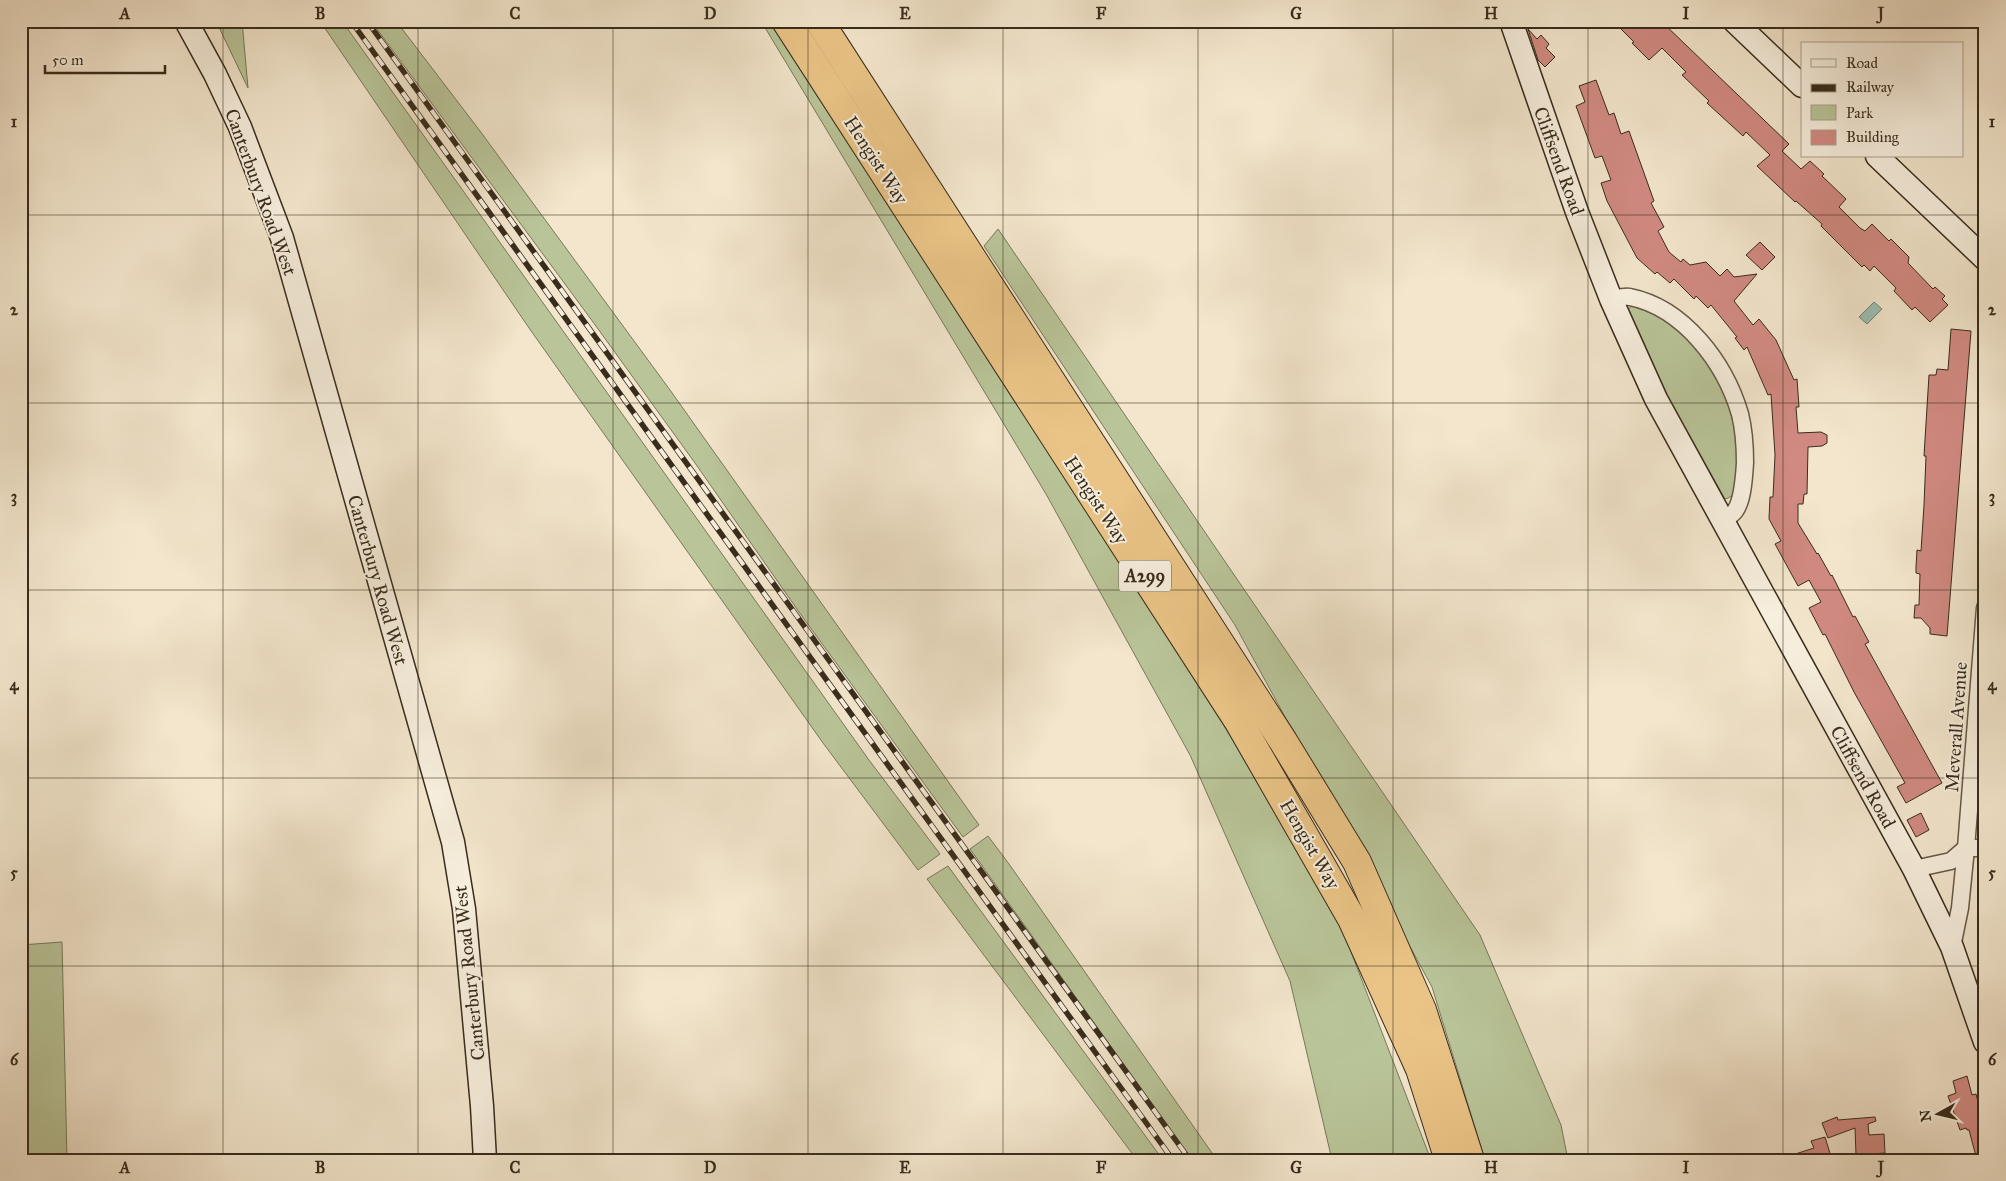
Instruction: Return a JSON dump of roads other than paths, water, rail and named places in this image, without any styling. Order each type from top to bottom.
[{"type":"highway","name":"Hengist Way","points":[[786,21],[1244,730],[1352,919],[1420,1069],[1448,1160]]},
{"type":"highway","name":"Hengist Way","points":[[819,21],[1283,741],[1357,862],[1422,1010],[1470,1160]]},
{"type":"street","name":"Canterbury Road West","points":[[186,21],[215,74],[240,128],[282,238],[452,842],[459,870],[464,909],[482,1106],[485,1160]]},
{"type":"street","name":"Cliffsend Road","points":[[1511,21],[1577,212],[1611,299],[1656,399],[1914,869],[1952,947],[1985,1042]]},
{"type":"street","points":[[1734,21],[1801,85]]},
{"type":"street","points":[[1879,158],[1985,259]]},
{"type":"street","points":[[1611,299],[1628,297],[1650,304],[1680,322],[1707,348],[1726,380],[1740,414],[1745,444],[1744,481],[1735,511],[1724,521]]},
{"type":"street","name":"Meverall Avenue","points":[[1952,947],[1960,908],[1966,848],[1985,608]]},
{"type":"street","points":[[1914,869],[1950,861],[1966,848],[1985,848]]},
{"type":"water","points":[[1874,302],[1882,309],[1867,324],[1859,317]]},
{"type":"railway","points":[[351,21],[1173,1160]]},
{"type":"railway","points":[[367,21],[1190,1160]]}]
